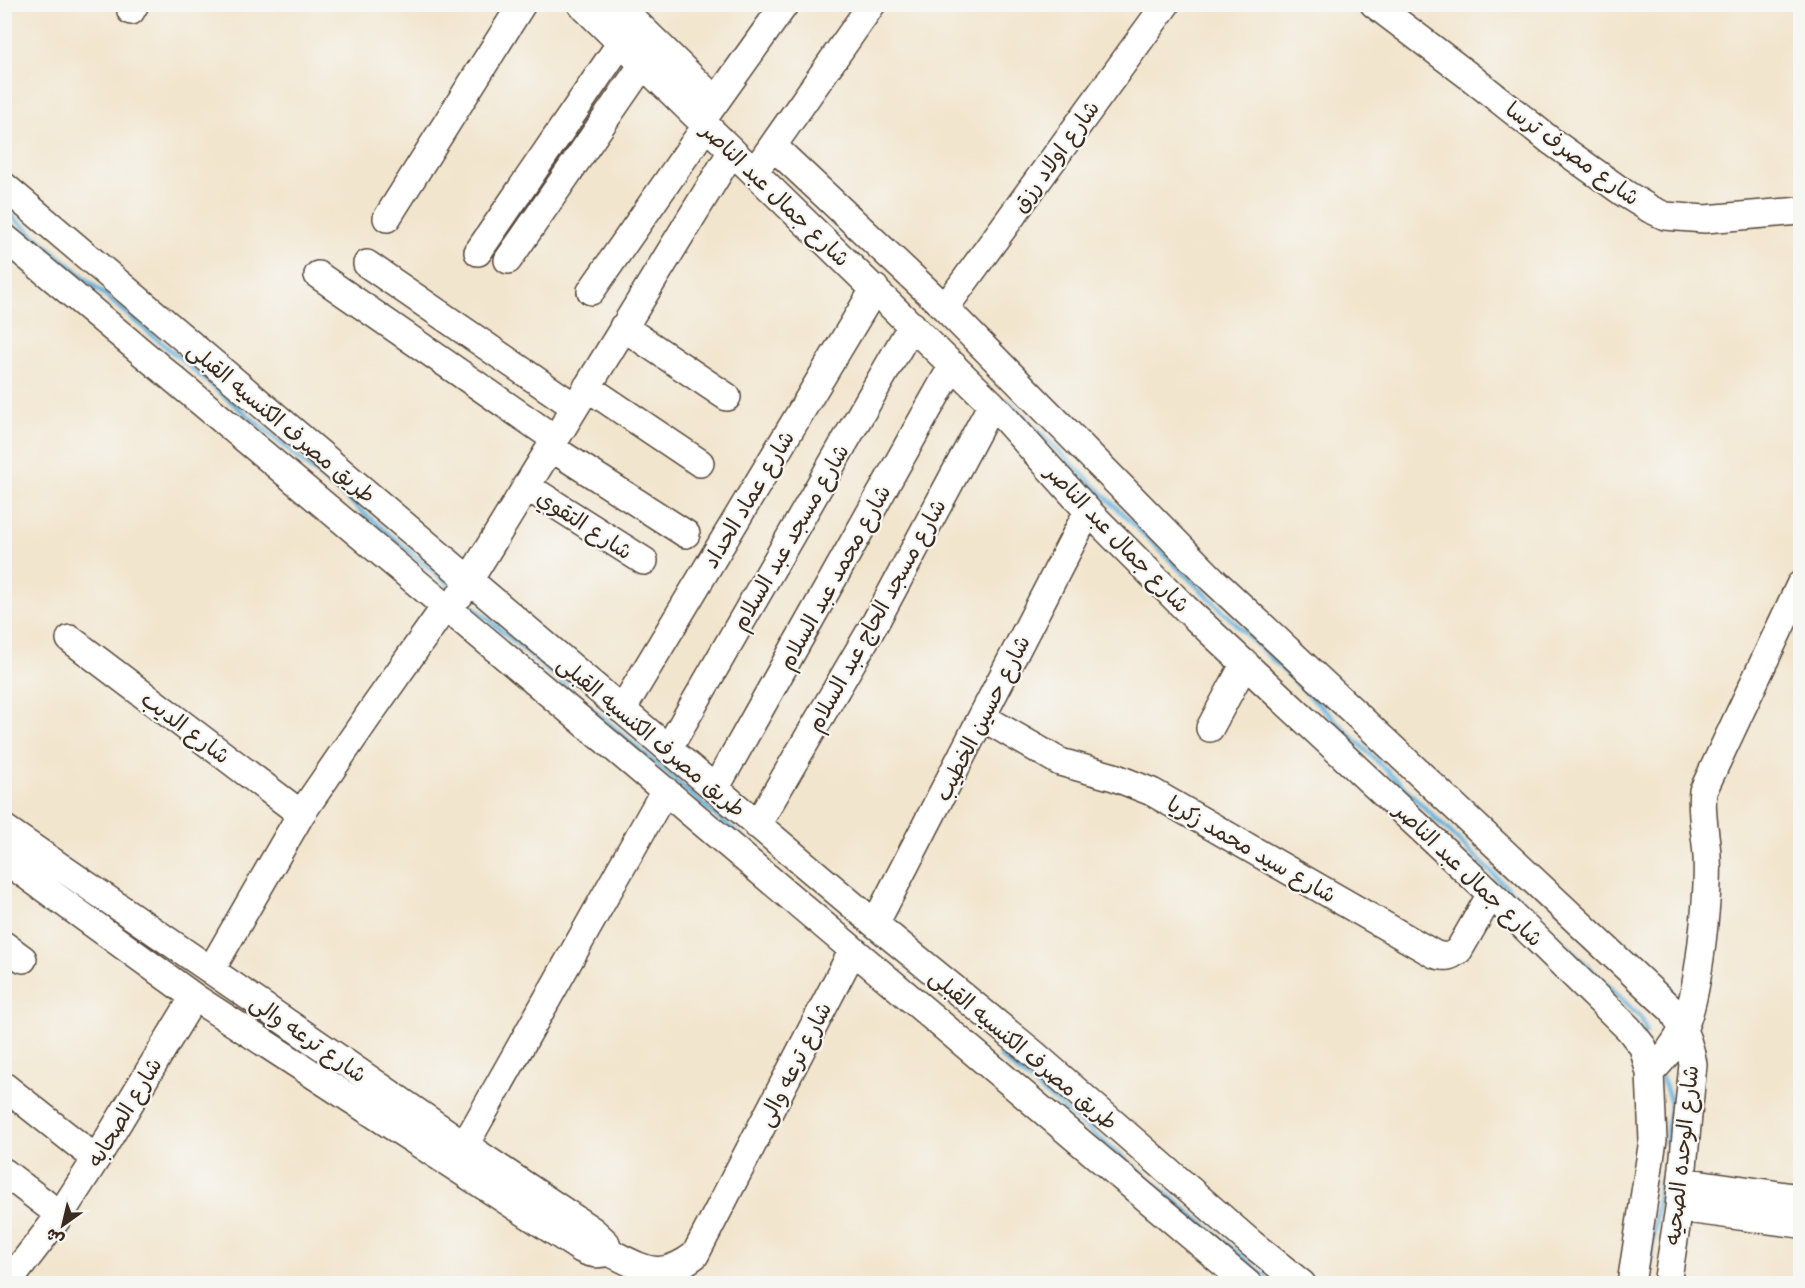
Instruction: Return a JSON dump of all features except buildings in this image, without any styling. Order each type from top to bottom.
[{"type":"street","points":[[387,218],[522,4]]},
{"type":"street","name":"شارع جمال عبد الناصر","points":[[580,4],[642,66],[708,115]]},
{"type":"street","name":"شارع جمال عبد الناصر","points":[[617,4],[708,115],[732,151],[762,161],[945,308],[1199,594],[1245,663],[1491,894],[1629,1029],[1643,1047],[1653,1070]]},
{"type":"street","points":[[591,291],[785,4]]},
{"type":"street","points":[[762,161],[872,4]]},
{"type":"street","name":"شارع اولاد رزق","points":[[945,308],[1166,4]]},
{"type":"street","name":"شارع مصرف ترسا","points":[[1374,4],[1551,141],[1650,209],[1665,216],[1705,219],[1800,211]]},
{"type":"street","points":[[478,252],[620,44]]},
{"type":"street","points":[[508,260],[642,66]]},
{"type":"street","points":[[211,970],[301,814],[373,709],[468,581],[732,151]]},
{"type":"street","name":"شارع جمال عبد الناصر","points":[[762,161],[875,288],[992,404],[1088,512],[1199,594],[1659,996],[1673,1011],[1678,1036]]},
{"type":"street","name":"طريق مصرف الكنسيه القبلى","points":[[4,186],[757,825],[1034,1054],[1251,1244],[1302,1284]]},
{"type":"street","points":[[12,243],[46,221]]},
{"type":"street","name":"طريق مصرف الكنسيه القبلى","points":[[12,243],[665,790],[1248,1284]]},
{"type":"street","points":[[367,264],[581,397],[700,463]]},
{"type":"street","points":[[318,275],[553,443],[686,534]]},
{"type":"street","name":"شارع عماد الحداد","points":[[612,746],[626,714],[875,288]]},
{"type":"street","name":"شارع مسجد عبد السلام","points":[[668,749],[912,325]]},
{"type":"street","points":[[623,327],[727,397]]},
{"type":"street","name":"شارع محمد عبد السلام","points":[[715,789],[953,365]]},
{"type":"street","name":"شارع مسجد الحاج عبد السلام","points":[[757,825],[875,623],[992,404]]},
{"type":"street","name":"شارع التقوي","points":[[526,486],[644,561]]},
{"type":"street","name":"شارع حسين الخطيب","points":[[875,924],[1088,512]]},
{"type":"street","name":"شارع الوحده الصحيه","points":[[1655,1262],[1653,1070],[1678,1036],[1692,998],[1699,959],[1707,858],[1703,791],[1800,585]]},
{"type":"street","name":"شارع الديب","points":[[70,639],[301,814]]},
{"type":"street","points":[[1210,728],[1245,663]]},
{"type":"street","name":"شارع سيد محمد زكريا","points":[[982,717],[1060,762],[1114,777],[1152,792],[1434,954],[1443,957],[1452,956],[1459,950],[1491,894]]},
{"type":"street","points":[[465,1145],[665,790]]},
{"type":"street","name":"شارع ترعه والى","points":[[4,828],[593,1231],[606,1243],[609,1252]]},
{"type":"street","name":"شارع ترعه والى","points":[[4,859],[194,997],[581,1249],[590,1253],[609,1252],[644,1269],[662,1271],[680,1267],[695,1255],[853,950]]},
{"type":"street","points":[[126,947],[141,922]]},
{"type":"street","name":"شارع الصحابه","points":[[7,1284],[60,1215],[194,997]]},
{"type":"street","name":"شارع الوحده الصحيه","points":[[1631,1284],[1655,1262],[1679,1208],[1693,1064],[1690,1046],[1678,1036]]},
{"type":"street","points":[[4,1086],[96,1159]]},
{"type":"street","points":[[4,1172],[60,1215]]},
{"type":"street","points":[[1682,1181],[1800,1198]]},
{"type":"street","points":[[1679,1208],[1800,1224]]},
{"type":"waterway","points":[[4,210],[455,590]]},
{"type":"waterway","points":[[1007,401],[1642,1019],[1646,1032]]},
{"type":"waterway","points":[[466,600],[764,857]]},
{"type":"waterway","points":[[1000,1056],[1275,1284]]},
{"type":"waterway","points":[[1662,1078],[1671,1102],[1665,1142]]},
{"type":"waterway","points":[[1647,1284],[1661,1178]]}]
